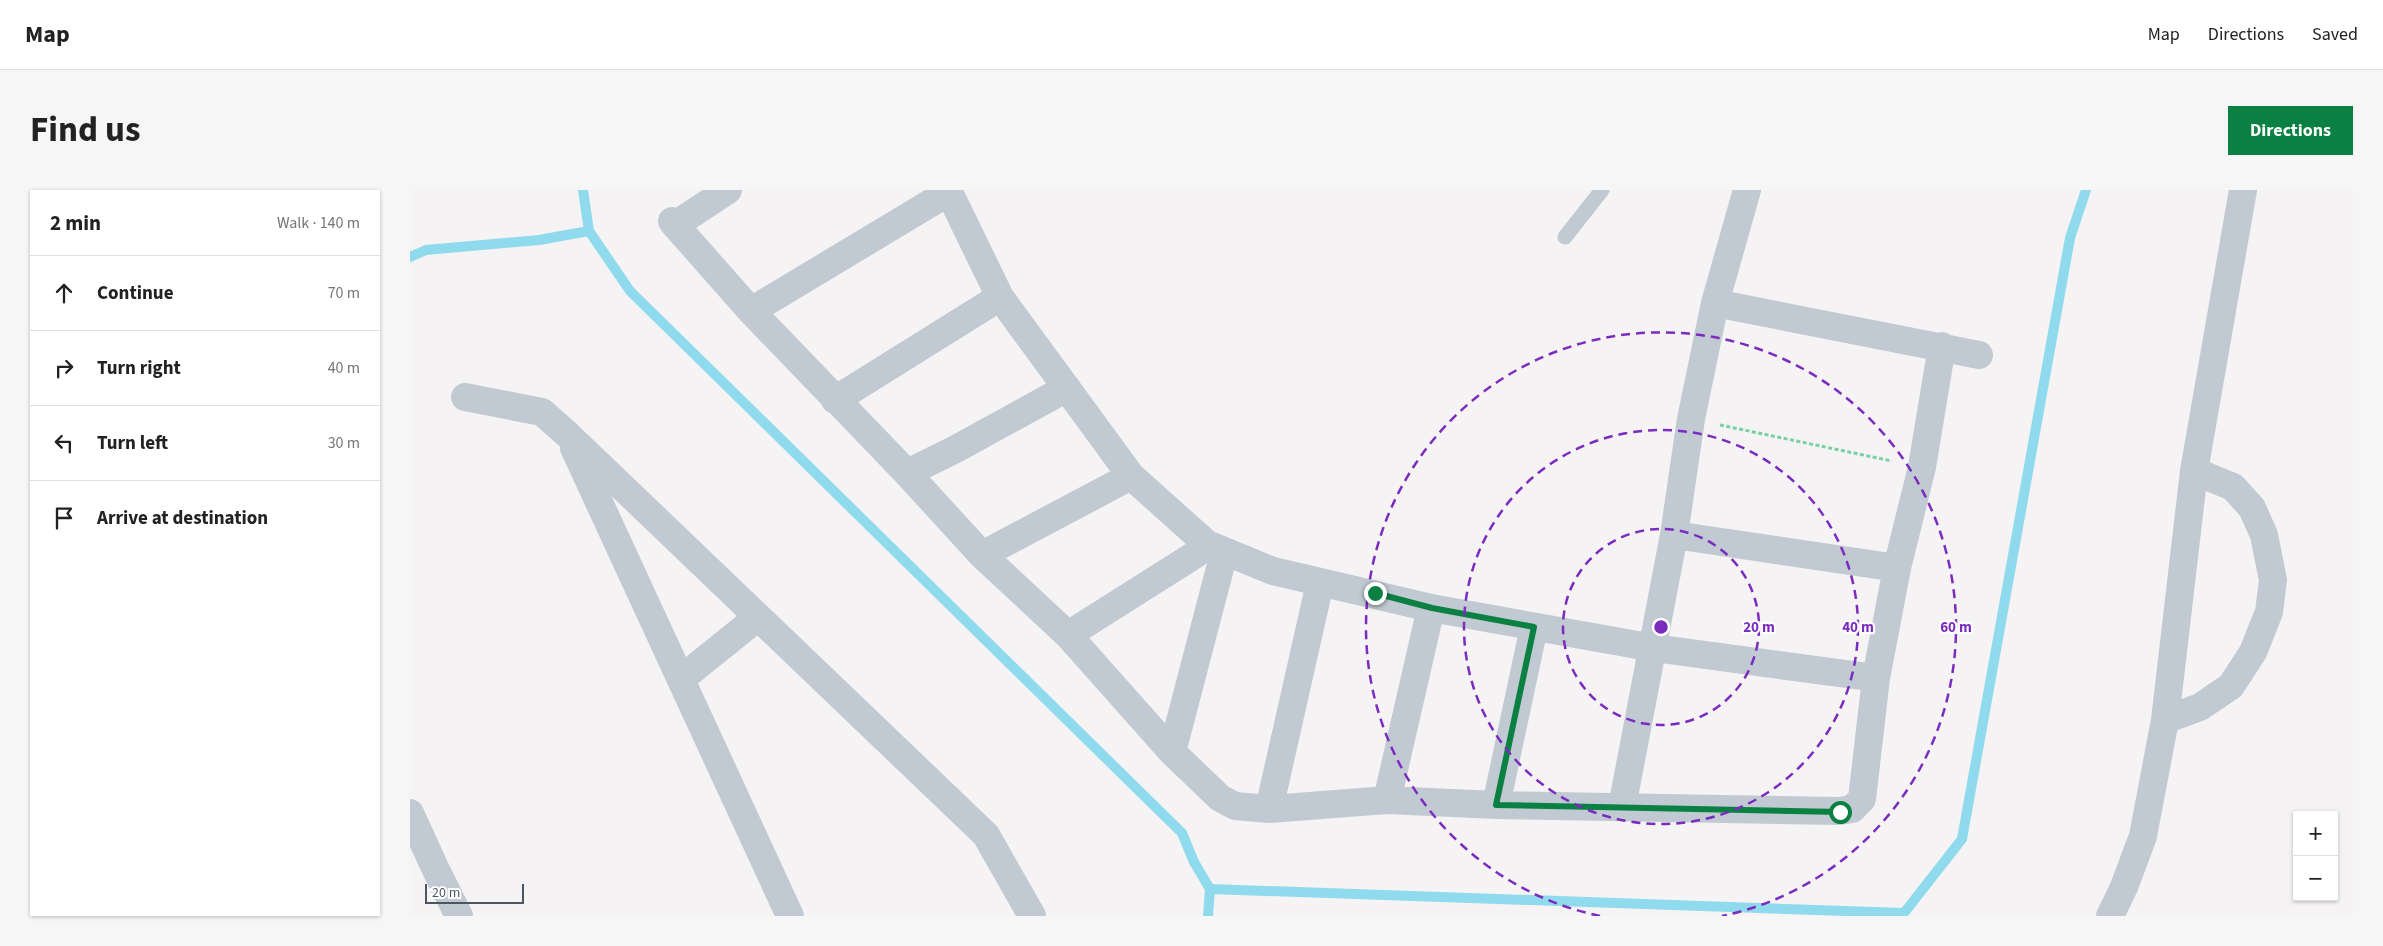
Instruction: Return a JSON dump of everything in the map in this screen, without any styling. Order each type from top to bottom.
[{"type":"street","points":[[728,190],[673,223],[751,311],[907,473],[982,555],[1068,635],[1172,752],[1220,798],[1235,806],[1269,808],[1388,800],[1496,805],[1840,812],[1852,808],[1862,799],[1876,678],[1897,568],[1922,467],[1942,346]]},
{"type":"street","points":[[1622,807],[1674,536],[1691,419],[1715,303],[1747,190]]},
{"type":"street","points":[[2110,916],[2124,887],[2143,836],[2165,720],[2194,471],[2243,190]]},
{"type":"street","points":[[751,311],[948,191],[1000,297],[1131,476],[1216,548],[1273,571],[1320,583],[1375,593],[1432,608],[1654,648],[1876,678]]},
{"type":"street","points":[[835,400],[1000,297]]},
{"type":"street","points":[[1715,303],[1942,346],[1979,355]]},
{"type":"street","points":[[907,473],[954,450],[1067,388]]},
{"type":"street","points":[[465,397],[542,412],[986,835],[1032,916]]},
{"type":"street","points":[[568,436],[790,916]]},
{"type":"street","points":[[2165,720],[2200,707],[2231,686],[2253,652],[2269,612],[2273,580],[2264,535],[2252,508],[2233,486],[2194,471]]},
{"type":"street","points":[[982,555],[1131,476]]},
{"type":"street","points":[[1674,536],[1897,568]]},
{"type":"street","points":[[1068,635],[1196,554],[1216,548]]},
{"type":"street","points":[[1172,752],[1216,548]]},
{"type":"street","points":[[1269,808],[1320,583]]},
{"type":"street","points":[[1388,800],[1432,608]]},
{"type":"street","points":[[681,679],[758,617]]},
{"type":"street","points":[[1496,805],[1534,627]]},
{"type":"street","points":[[410,813],[459,916]]},
{"type":"lane","points":[[1565,238],[1602,190]]},
{"type":"path","points":[[1691,419],[1922,467]]},
{"type":"waterway","points":[[583,190],[589,231],[630,291],[1182,833],[1194,862],[1210,889],[1208,916]]},
{"type":"waterway","points":[[1210,889],[1904,913],[1962,839],[2070,238],[2086,190]]},
{"type":"waterway","points":[[410,257],[426,250],[539,240],[589,231]]},
{"type":"route","points":[[1375,593],[1432,608],[1534,627],[1496,805],[1840,812]]}]
